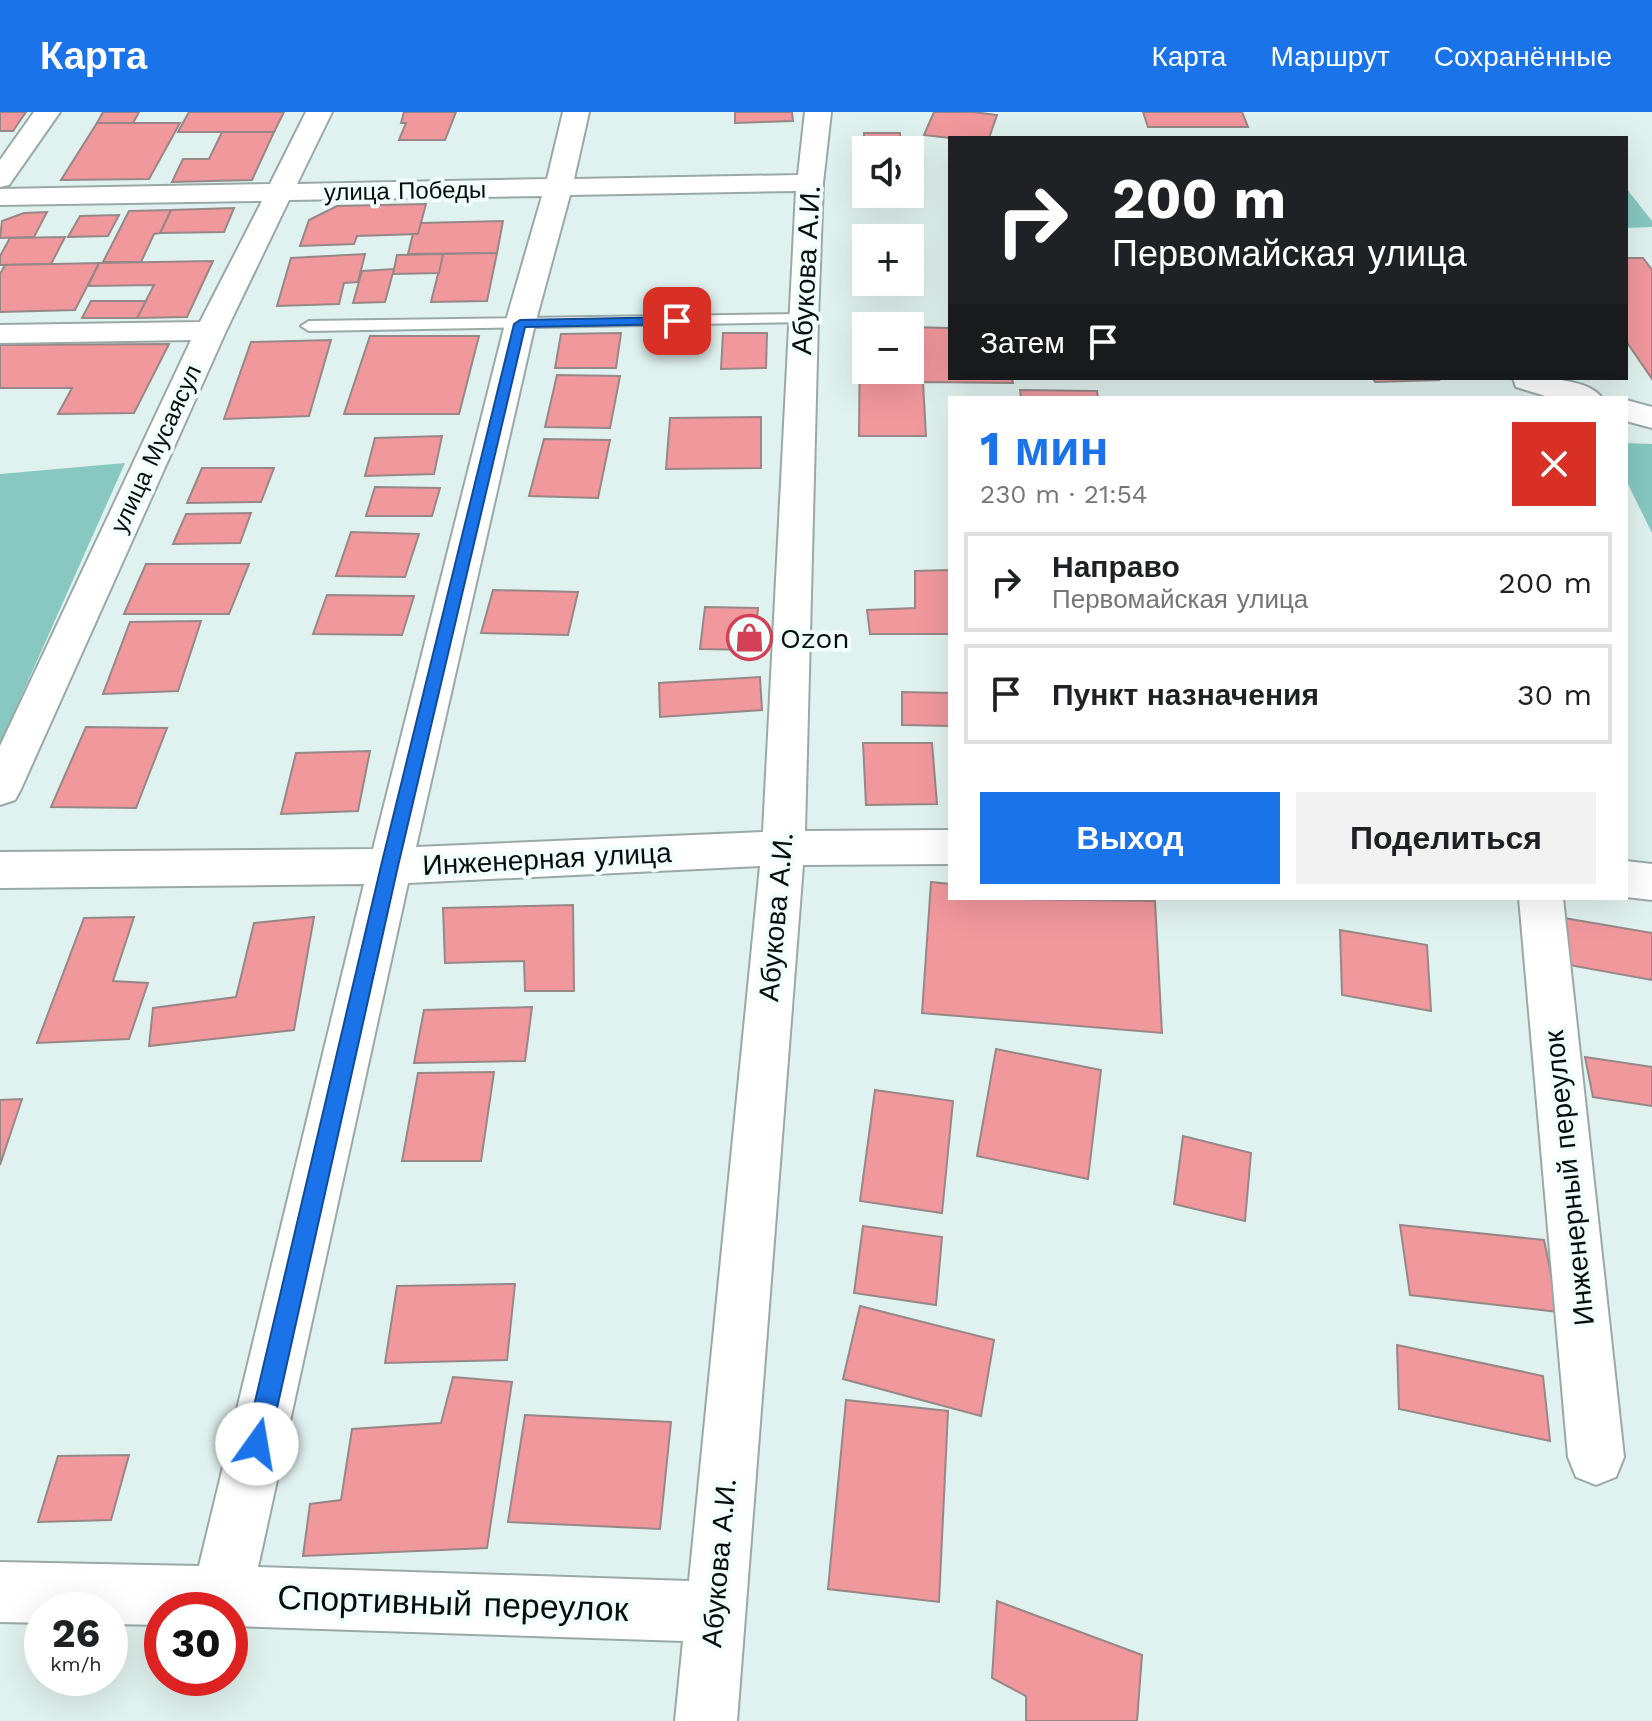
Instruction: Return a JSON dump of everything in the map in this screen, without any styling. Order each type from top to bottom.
[{"type":"street","points":[[0,179],[47,112]]},
{"type":"street","name":"улица Мусаясул","points":[[0,789],[211,331],[319,112]]},
{"type":"street","points":[[223,1592],[390,866],[520,324],[576,112]]},
{"type":"street","name":"Абукова А.И.","points":[[706,1721],[783,848],[803,319],[810,183],[818,112]]},
{"type":"street","name":"улица Победы","points":[[0,197],[810,183]]},
{"type":"street","points":[[0,334],[211,331]]},
{"type":"street","points":[[1527,380],[1579,396]]},
{"type":"street","points":[[1628,411],[1652,418]]},
{"type":"street","name":"Инженерная улица","points":[[0,870],[390,866],[783,848],[948,847]]},
{"type":"street","points":[[1628,879],[1652,882]]},
{"type":"street","name":"Инженерный переулок","points":[[1541,900],[1596,1457]]},
{"type":"street","name":"Спортивный переулок","points":[[0,1592],[144,1595]]},
{"type":"street","name":"Спортивный переулок","points":[[248,1597],[715,1612]]},
{"type":"lane","points":[[309,326],[803,319]]},
{"type":"shaded area","points":[[1628,191],[1652,221],[1652,227],[1628,228]]},
{"type":"shaded area","points":[[1628,443],[1652,444],[1652,533],[1628,484]]},
{"type":"shaded area","points":[[125,463],[0,744],[0,474]]},
{"type":"building","points":[[0,112],[26,112],[13,131],[0,131]]},
{"type":"building","points":[[103,112],[139,112],[133,123],[97,123]]},
{"type":"building","points":[[189,112],[284,112],[274,132],[178,132]]},
{"type":"building","points":[[404,112],[456,112],[445,140],[399,140],[406,123],[401,123]]},
{"type":"building","points":[[735,112],[792,112],[793,121],[735,123]]},
{"type":"building","points":[[934,112],[997,115],[990,136],[948,138],[924,135]]},
{"type":"building","points":[[1143,112],[1242,112],[1248,127],[1148,127]]},
{"type":"building","points":[[97,123],[180,123],[149,179],[61,180]]},
{"type":"building","points":[[222,132],[274,132],[252,180],[172,182],[183,159],[209,159]]},
{"type":"building","points":[[864,133],[900,133],[900,136],[864,136]]},
{"type":"building","points":[[426,204],[418,234],[357,236],[354,244],[300,246],[309,220],[337,206]]},
{"type":"building","points":[[234,208],[224,232],[160,233],[171,210]]},
{"type":"building","points":[[171,210],[160,233],[154,234],[141,262],[103,262],[129,211]]},
{"type":"building","points":[[47,212],[34,237],[0,238],[2,221],[24,213]]},
{"type":"building","points":[[119,215],[108,236],[68,237],[80,216]]},
{"type":"building","points":[[503,221],[497,253],[408,254],[413,234],[418,234],[421,223]]},
{"type":"building","points":[[65,237],[51,264],[0,265],[0,256],[10,238]]},
{"type":"building","points":[[497,253],[487,301],[431,302],[443,254]]},
{"type":"building","points":[[365,254],[358,282],[344,283],[339,304],[277,306],[291,258]]},
{"type":"building","points":[[443,254],[439,273],[393,274],[397,255]]},
{"type":"building","points":[[1628,258],[1643,258],[1652,270],[1652,379],[1628,344]]},
{"type":"building","points":[[213,261],[187,317],[137,318],[154,285],[88,286],[99,263]]},
{"type":"building","points":[[99,263],[75,310],[0,312],[0,274],[5,265]]},
{"type":"building","points":[[394,269],[385,302],[353,303],[362,271]]},
{"type":"building","points":[[91,301],[146,301],[137,318],[82,318]]},
{"type":"building","points":[[924,327],[948,328],[948,380],[1012,380],[1013,383],[924,382]]},
{"type":"building","points":[[621,333],[616,368],[555,368],[561,334]]},
{"type":"building","points":[[723,333],[767,333],[766,368],[721,369]]},
{"type":"building","points":[[370,336],[479,336],[459,414],[344,414]]},
{"type":"building","points":[[331,340],[309,416],[224,419],[251,342]]},
{"type":"building","points":[[169,344],[134,413],[58,414],[72,388],[0,388],[0,345]]},
{"type":"building","points":[[557,375],[620,376],[610,428],[545,427]]},
{"type":"building","points":[[1374,380],[1439,380],[1375,382]]},
{"type":"building","points":[[859,384],[923,384],[926,436],[859,436]]},
{"type":"building","points":[[1020,390],[1097,391],[1098,396],[1021,396]]},
{"type":"building","points":[[761,417],[761,468],[666,469],[670,418]]},
{"type":"building","points":[[442,436],[434,474],[365,476],[375,438]]},
{"type":"building","points":[[544,439],[610,440],[598,498],[529,496]]},
{"type":"building","points":[[202,468],[274,468],[261,502],[187,503]]},
{"type":"building","points":[[375,487],[440,488],[432,516],[366,516]]},
{"type":"building","points":[[251,513],[240,543],[173,544],[186,514]]},
{"type":"building","points":[[351,532],[419,534],[405,577],[336,576]]},
{"type":"building","points":[[146,564],[249,564],[229,614],[124,614]]},
{"type":"building","points":[[948,570],[948,634],[870,634],[867,610],[915,608],[915,571]]},
{"type":"building","points":[[493,590],[578,592],[568,635],[481,633]]},
{"type":"building","points":[[327,595],[414,596],[402,635],[313,634]]},
{"type":"building","points":[[705,607],[758,608],[754,650],[700,649]]},
{"type":"building","points":[[201,621],[178,691],[103,694],[130,622]]},
{"type":"building","points":[[760,677],[762,710],[660,717],[659,683]]},
{"type":"building","points":[[902,692],[948,693],[948,726],[902,725]]},
{"type":"building","points":[[86,727],[167,728],[136,808],[51,807]]},
{"type":"building","points":[[863,743],[932,743],[937,804],[866,805]]},
{"type":"building","points":[[370,751],[358,811],[281,814],[296,753]]},
{"type":"building","points":[[931,882],[948,884],[948,900],[1155,901],[1162,1033],[922,1013]]},
{"type":"building","points":[[573,905],[574,991],[525,991],[524,961],[445,963],[443,908]]},
{"type":"building","points":[[134,917],[113,981],[148,983],[129,1039],[37,1043],[84,918]]},
{"type":"building","points":[[314,917],[294,1030],[149,1046],[153,1008],[236,997],[254,923]]},
{"type":"building","points":[[1564,918],[1652,933],[1652,980],[1569,965]]},
{"type":"building","points":[[1340,930],[1427,945],[1431,1011],[1342,995]]},
{"type":"building","points":[[532,1007],[525,1061],[414,1063],[424,1010]]},
{"type":"building","points":[[996,1049],[1101,1070],[1088,1179],[977,1156]]},
{"type":"building","points":[[1585,1057],[1652,1067],[1652,1106],[1593,1097]]},
{"type":"building","points":[[494,1072],[481,1161],[402,1161],[418,1073]]},
{"type":"building","points":[[875,1090],[953,1101],[942,1213],[860,1201]]},
{"type":"building","points":[[22,1099],[0,1165],[0,1100]]},
{"type":"building","points":[[1183,1136],[1251,1153],[1245,1221],[1174,1204]]},
{"type":"building","points":[[1400,1225],[1544,1240],[1559,1312],[1410,1295]]},
{"type":"building","points":[[863,1226],[942,1237],[936,1305],[854,1293]]},
{"type":"building","points":[[515,1284],[507,1360],[385,1363],[397,1286]]},
{"type":"building","points":[[860,1306],[994,1340],[981,1416],[843,1379]]},
{"type":"building","points":[[1397,1345],[1543,1376],[1550,1441],[1399,1409]]},
{"type":"building","points":[[453,1377],[512,1382],[487,1548],[303,1556],[310,1504],[341,1500],[352,1429],[441,1423]]},
{"type":"building","points":[[846,1400],[948,1411],[939,1602],[828,1589]]},
{"type":"building","points":[[525,1415],[671,1422],[660,1529],[508,1522]]},
{"type":"building","points":[[129,1455],[111,1520],[38,1522],[58,1456]]},
{"type":"building","points":[[997,1601],[1142,1655],[1137,1721],[1026,1721],[1026,1696],[992,1678]]},
{"type":"place","name":"Ozon","points":[[749,638]]},
{"type":"route","points":[[257,1444],[390,866],[520,324],[677,321]]}]
